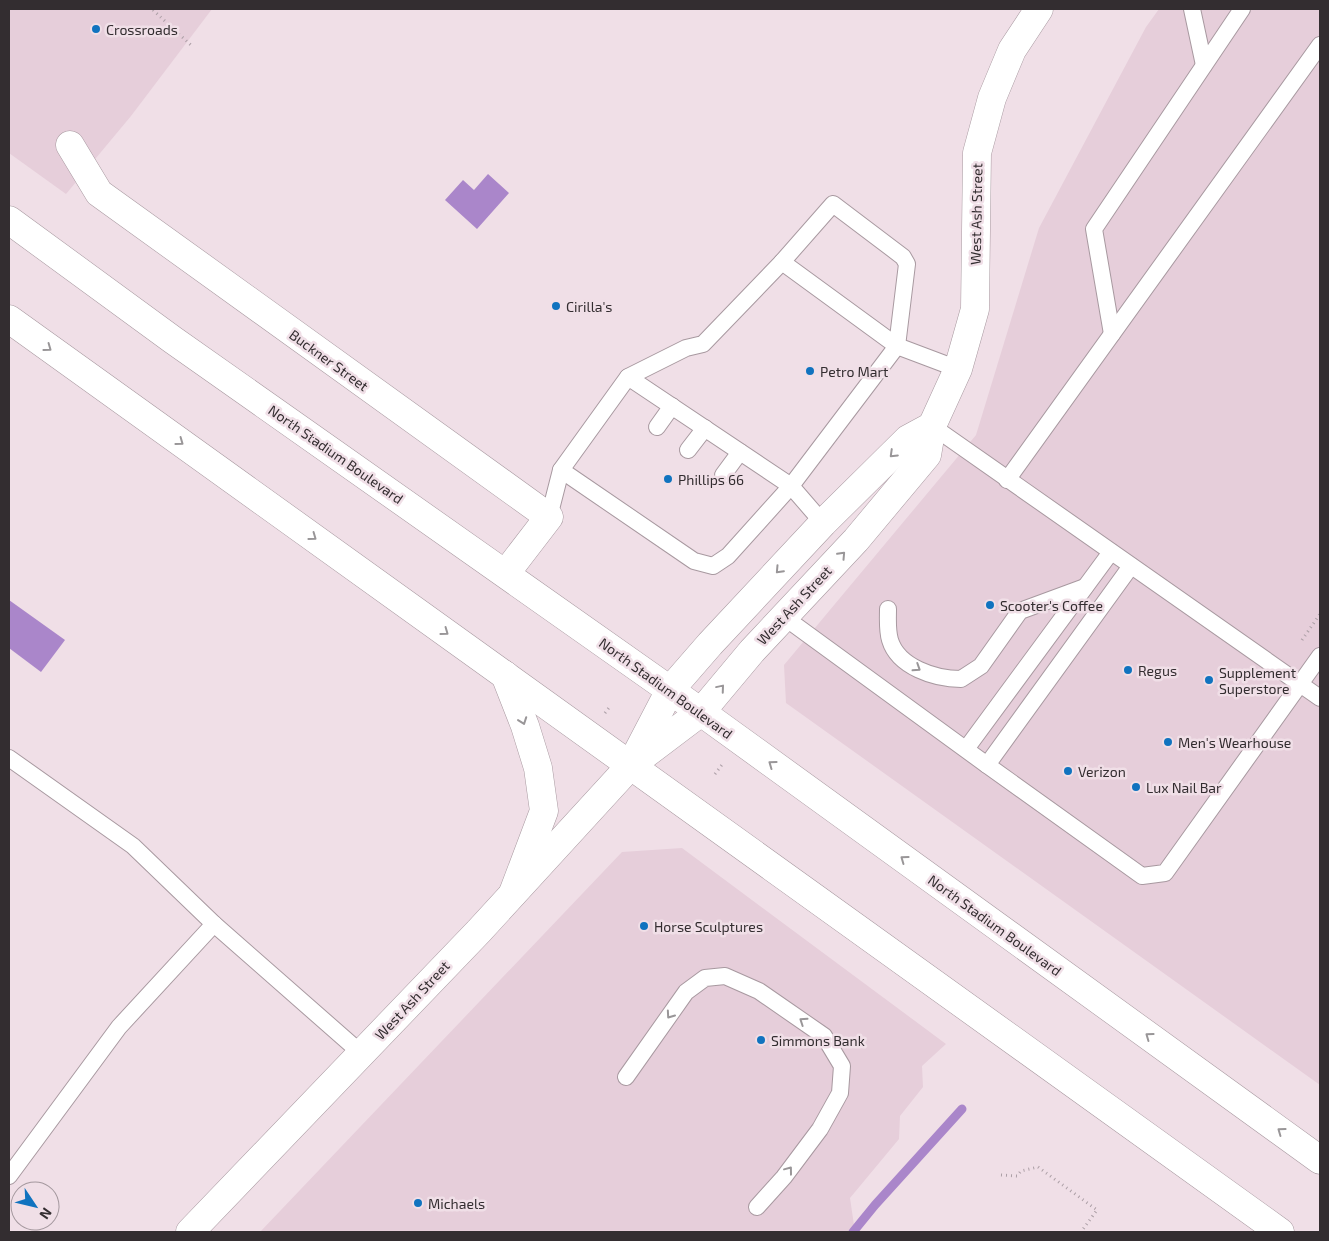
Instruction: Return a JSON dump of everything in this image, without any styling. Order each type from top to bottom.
[{"type":"main road","name":"West Ash Street","points":[[190,1232],[362,1054],[631,765],[701,712],[752,651],[856,540],[927,455],[932,426],[958,369],[975,309],[977,153],[992,98],[1012,50],[1039,9]]},
{"type":"main road","name":"Buckner Street","points":[[70,145],[99,193],[549,517]]},
{"type":"main road","name":"North Stadium Boulevard","points":[[9,220],[173,340],[701,712],[1320,1160]]},
{"type":"main road","points":[[9,319],[1280,1232]]},
{"type":"main road","name":"West Ash Street","points":[[631,765],[670,690],[710,644],[823,523],[908,439],[932,426]]},
{"type":"main road","points":[[506,573],[549,517]]},
{"type":"main road","points":[[505,675],[538,768],[544,811],[513,893]]},
{"type":"lane","points":[[1192,9],[1204,66]]},
{"type":"lane","points":[[1112,334],[1094,229],[1242,9]]},
{"type":"lane","points":[[1007,480],[1320,45]]},
{"type":"lane","points":[[549,517],[561,470],[628,377],[686,348],[703,344],[782,262],[833,204],[903,257],[907,264],[897,346],[791,486],[728,556],[713,566],[694,561],[676,540],[611,494],[561,470]]},
{"type":"lane","points":[[782,262],[897,346],[958,369]]},
{"type":"lane","points":[[628,377],[791,486],[823,523]]},
{"type":"lane","points":[[657,427],[672,406]]},
{"type":"lane","points":[[932,426],[1320,698]]},
{"type":"lane","points":[[688,450],[705,428]]},
{"type":"lane","points":[[723,475],[740,452]]},
{"type":"lane","points":[[966,750],[1111,552]]},
{"type":"lane","points":[[987,765],[1131,566]]},
{"type":"lane","points":[[888,608],[888,631],[895,651],[917,669],[942,678],[960,680],[981,666],[1020,612],[1085,587]]},
{"type":"lane","points":[[784,617],[1142,876],[1165,873],[1320,656]]},
{"type":"lane","points":[[9,758],[133,846],[214,924],[362,1054]]},
{"type":"lane","points":[[9,1176],[119,1027],[214,924]]},
{"type":"lane","points":[[626,1077],[686,992],[704,978],[725,976],[759,991],[824,1036],[842,1066],[840,1093],[820,1129],[784,1177],[756,1207]]},
{"type":"path","points":[[153,10],[193,47]]},
{"type":"path","points":[[715,774],[725,760]]},
{"type":"path","points":[[1001,1175],[1017,1176],[1021,1171],[1038,1167],[1090,1204],[1097,1210],[1081,1232]]},
{"type":"shaded area","name":"Crossroads","points":[[9,9],[212,9],[131,116],[66,194],[9,153]]},
{"type":"shaded area","points":[[1159,9],[1320,9],[1320,1085],[786,703],[784,665],[976,435],[1039,228],[1146,27]]},
{"type":"shaded area","points":[[488,174],[509,193],[477,229],[445,200],[463,180],[474,190]]},
{"type":"shaded area","points":[[9,600],[65,640],[41,672],[9,648]]},
{"type":"shaded area","points":[[682,848],[946,1044],[922,1066],[923,1087],[900,1116],[899,1139],[850,1198],[855,1232],[260,1232],[622,852]]},
{"type":"waterway","points":[[853,1232],[962,1109]]},
{"type":"place","name":"Crossroads","points":[[96,29]]},
{"type":"place","name":"Cirilla's","points":[[556,306]]},
{"type":"place","name":"Petro Mart","points":[[810,371]]},
{"type":"place","name":"Phillips 66","points":[[668,479]]},
{"type":"place","name":"Scooter's Coffee","points":[[990,605]]},
{"type":"place","name":"Regus","points":[[1128,670]]},
{"type":"place","name":"Supplement Superstore","points":[[1209,680]]},
{"type":"place","name":"Men's Wearhouse","points":[[1168,742]]},
{"type":"place","name":"Verizon","points":[[1068,771]]},
{"type":"place","name":"Lux Nail Bar","points":[[1136,787]]},
{"type":"place","name":"Horse Sculptures","points":[[644,926]]},
{"type":"place","name":"Simmons Bank","points":[[761,1040]]},
{"type":"place","name":"Michaels","points":[[418,1203]]}]
